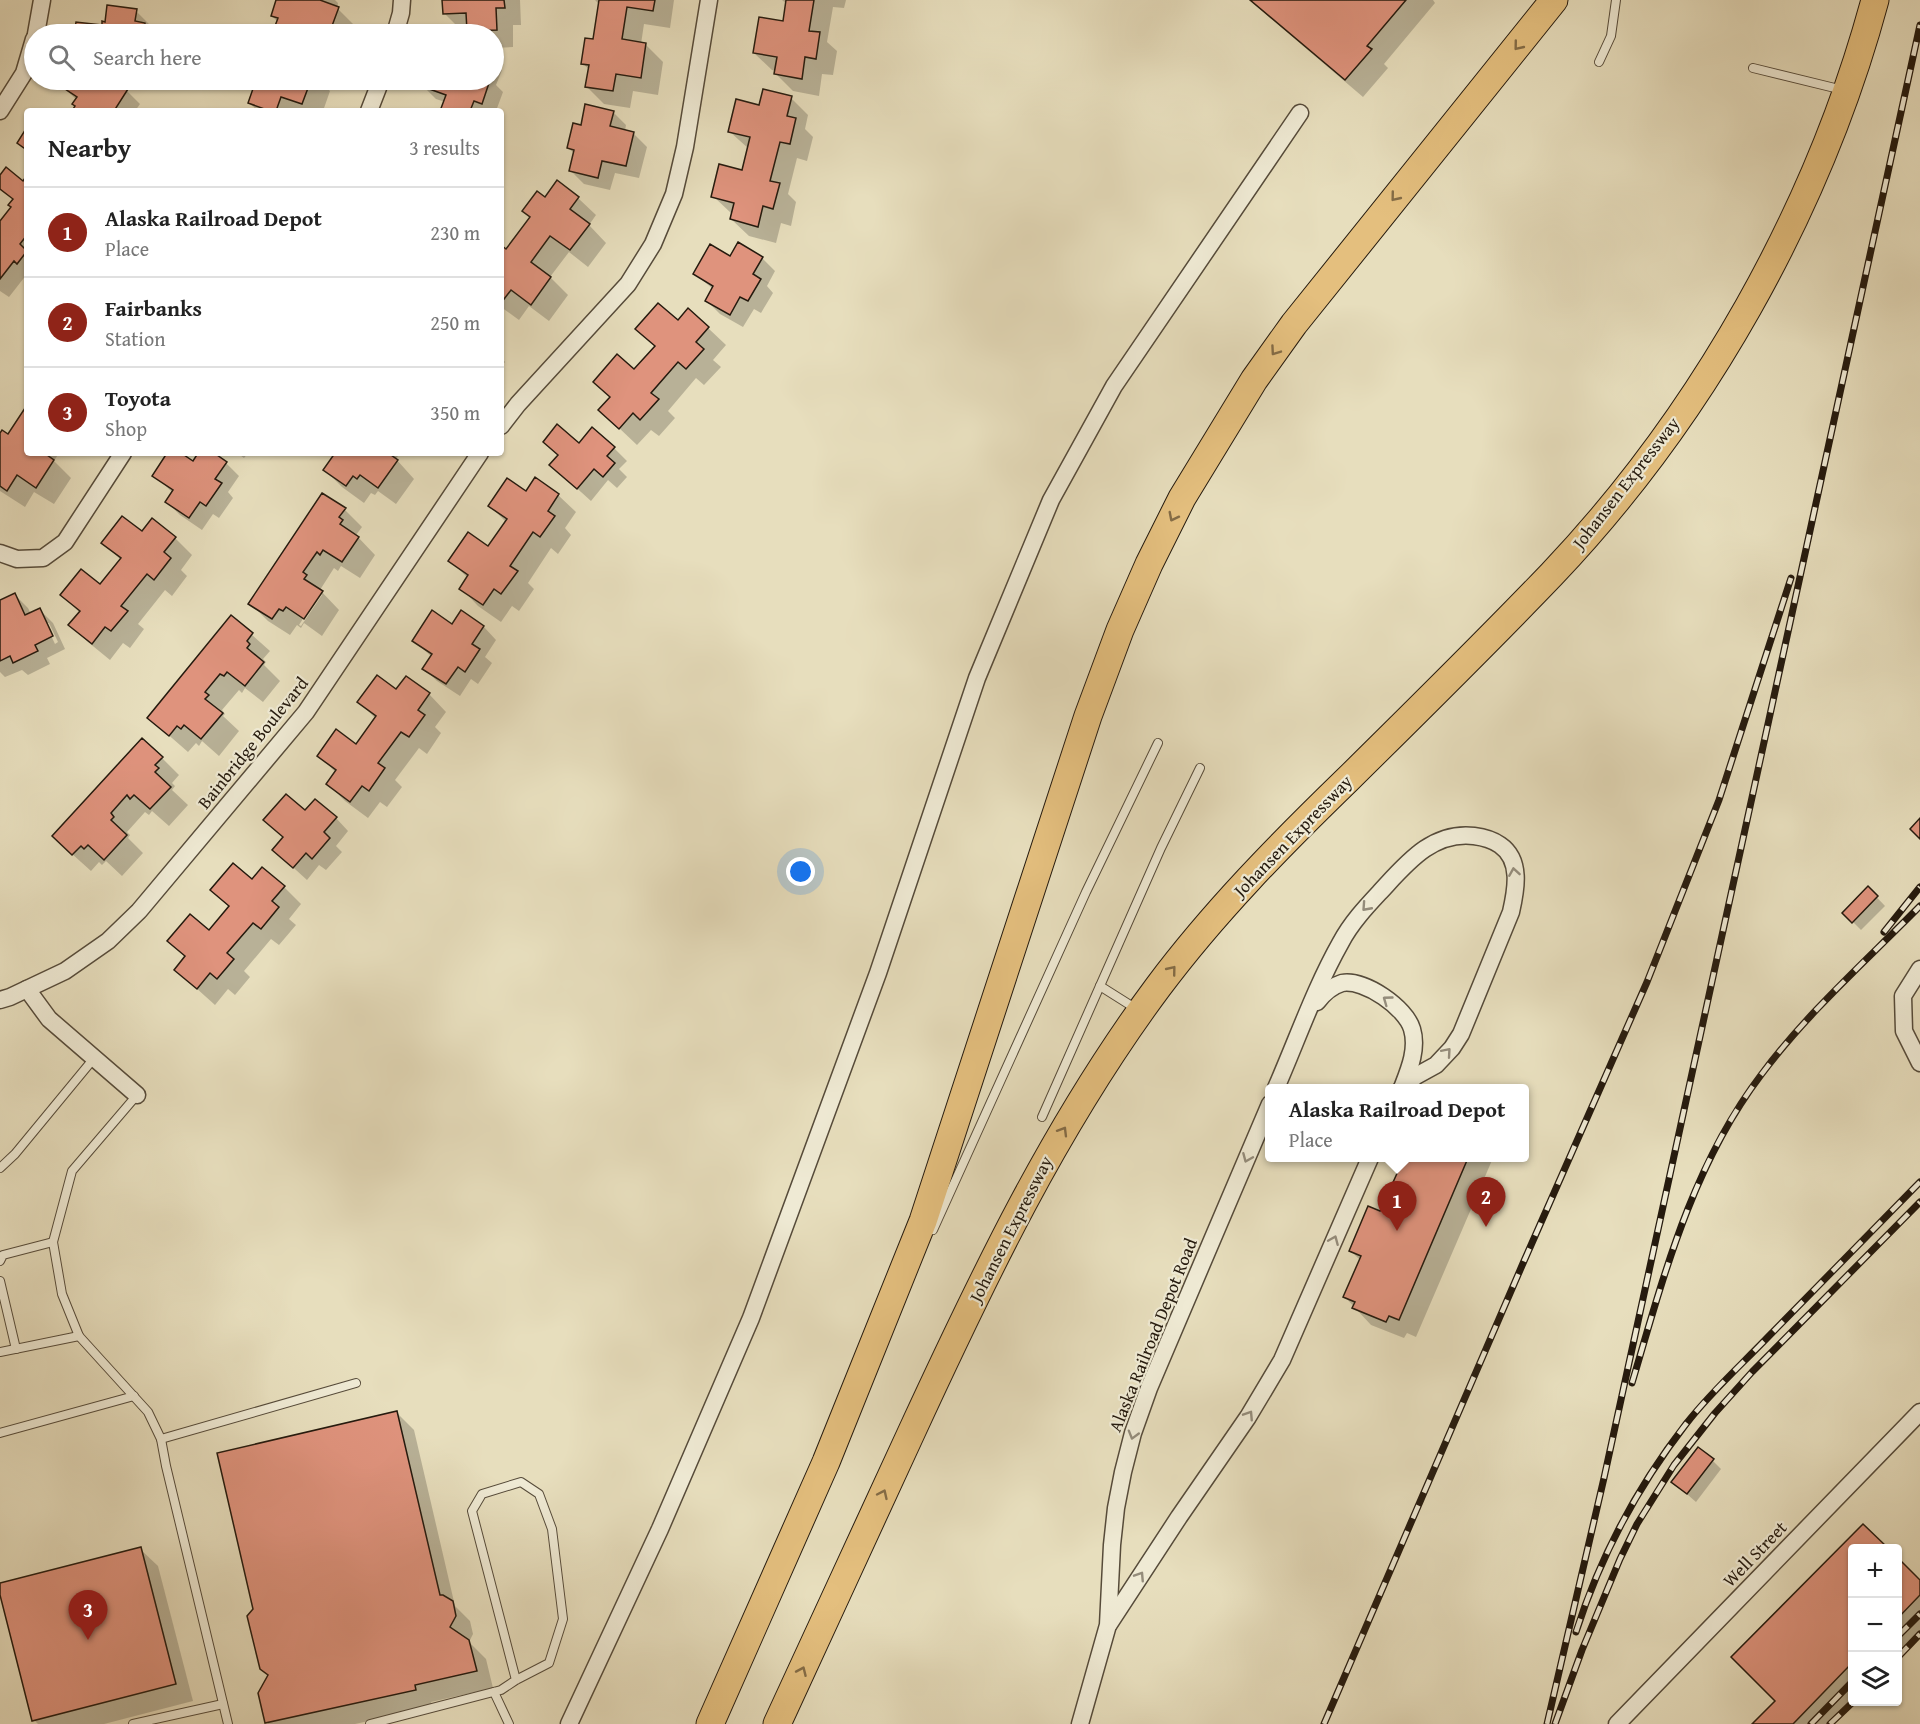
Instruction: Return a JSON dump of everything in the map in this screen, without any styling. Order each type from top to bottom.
[{"type":"highway","points":[[710,1724],[826,1462],[923,1221],[1088,716],[1120,630],[1149,564],[1182,498],[1220,434],[1254,380],[1294,324],[1554,0]]},
{"type":"highway","name":"Johansen Expressway","points":[[777,1724],[945,1358],[1012,1222],[1071,1116],[1100,1070],[1159,986],[1205,928],[1271,854],[1553,573],[1627,487],[1673,424],[1750,305],[1794,218],[1823,156],[1847,91],[1875,0]]},
{"type":"street","points":[[38,24],[42,0]]},
{"type":"street","points":[[398,24],[402,0]]},
{"type":"street","points":[[504,422],[628,284],[653,243],[674,194],[685,147],[709,0]]},
{"type":"street","points":[[0,111],[24,73]]},
{"type":"street","points":[[370,108],[377,90]]},
{"type":"street","points":[[569,1724],[660,1529],[751,1318],[878,973],[977,678],[1051,500],[1114,386],[1300,113]]},
{"type":"street","points":[[0,553],[17,560],[43,558],[65,542],[121,456]]},
{"type":"street","name":"Bainbridge Boulevard","points":[[0,1000],[65,971],[108,941],[138,911],[306,712],[478,456]]},
{"type":"street","points":[[1278,1084],[1341,941],[1359,915],[1404,865],[1424,848],[1443,839],[1462,834],[1482,837],[1500,845],[1510,856],[1516,872],[1516,893],[1511,912],[1461,1034],[1436,1065],[1408,1084]]},
{"type":"street","points":[[1920,969],[1903,996],[1904,1031],[1920,1063]]},
{"type":"street","points":[[1309,1011],[1324,993],[1345,983],[1366,988],[1383,996],[1406,1017],[1412,1027],[1414,1041],[1409,1070],[1404,1084]]},
{"type":"street","points":[[27,989],[49,1019],[137,1095]]},
{"type":"street","name":"Alaska Railroad Depot Road","points":[[1080,1724],[1108,1625],[1116,1508],[1133,1433],[1149,1388],[1265,1113]]},
{"type":"street","name":"Alaska Railroad Depot Road","points":[[1108,1625],[1267,1388],[1282,1360],[1368,1162]]},
{"type":"street","name":"Well Street","points":[[1617,1724],[1920,1412]]},
{"type":"lane","points":[[1599,62],[1611,36],[1616,0]]},
{"type":"lane","points":[[1753,68],[1847,91]]},
{"type":"lane","points":[[928,1241],[1081,902],[1158,743]]},
{"type":"lane","points":[[1042,1117],[1161,848],[1200,768]]},
{"type":"lane","points":[[1100,986],[1141,1012]]},
{"type":"lane","points":[[0,1168],[15,1154],[95,1057]]},
{"type":"lane","points":[[137,1095],[72,1171],[53,1242],[62,1294],[79,1336],[148,1412],[161,1438],[228,1724]]},
{"type":"lane","points":[[0,1261],[3,1255],[53,1242]]},
{"type":"lane","points":[[0,1281],[16,1348]]},
{"type":"lane","points":[[826,1462],[908,1283]]},
{"type":"lane","points":[[0,1352],[79,1336]]},
{"type":"lane","points":[[161,1438],[356,1383]]},
{"type":"lane","points":[[0,1433],[134,1396]]},
{"type":"lane","points":[[370,1724],[501,1690],[549,1664],[563,1619],[552,1529],[539,1494],[521,1482],[482,1494],[472,1511],[516,1680]]},
{"type":"lane","points":[[494,1692],[509,1724]]},
{"type":"lane","points":[[134,1724],[223,1704]]},
{"type":"building","points":[[276,0],[320,0],[339,7],[333,24],[276,24],[278,18],[271,16]]},
{"type":"building","points":[[442,0],[504,0],[505,8],[496,8],[497,24],[467,24],[466,13],[443,14]]},
{"type":"building","points":[[599,0],[655,0],[653,11],[627,7],[622,39],[646,43],[641,78],[616,74],[613,91],[585,87],[589,65],[581,64],[585,38],[593,39]]},
{"type":"building","points":[[786,0],[814,0],[809,31],[820,32],[816,59],[805,57],[802,79],[774,74],[777,57],[753,53],[759,17],[783,21]]},
{"type":"building","points":[[1250,0],[1406,0],[1367,46],[1372,49],[1345,80]]},
{"type":"building","points":[[107,5],[137,9],[135,21],[145,23],[102,24],[102,21],[105,22]]},
{"type":"building","points":[[763,89],[792,96],[787,116],[796,118],[790,144],[780,142],[770,181],[780,183],[773,209],[763,206],[758,227],[730,219],[734,203],[711,197],[719,164],[742,170],[750,137],[728,132],[736,99],[759,105]]},
{"type":"building","points":[[66,90],[127,90],[116,108],[74,108],[75,106],[72,104],[77,97]]},
{"type":"building","points":[[253,90],[307,90],[302,104],[281,97],[277,108],[262,108],[248,103]]},
{"type":"building","points":[[432,90],[487,90],[482,104],[474,101],[471,108],[441,108],[446,95]]},
{"type":"building","points":[[585,104],[614,111],[610,126],[634,132],[626,166],[602,161],[598,178],[569,171],[574,150],[567,148],[573,123],[581,125]]},
{"type":"building","points":[[24,132],[24,148],[17,143]]},
{"type":"building","points":[[6,167],[23,181],[24,180],[24,239],[20,244],[24,248],[24,255],[17,264],[14,261],[0,279],[0,221],[11,207],[8,205],[13,199],[0,189],[0,175]]},
{"type":"building","points":[[557,180],[579,197],[570,209],[590,224],[570,250],[550,236],[531,262],[551,277],[531,305],[511,290],[504,299],[504,247],[506,249],[530,217],[522,211],[537,191],[545,197]]},
{"type":"building","points":[[738,242],[763,257],[753,274],[761,279],[748,301],[740,297],[730,315],[705,301],[713,286],[693,274],[710,244],[730,256]]},
{"type":"building","points":[[658,303],[678,320],[688,308],[709,327],[696,342],[704,349],[686,369],[678,362],[651,393],[659,399],[640,420],[633,413],[619,429],[598,410],[610,397],[593,382],[617,354],[634,369],[655,346],[635,329]]},
{"type":"building","points":[[24,410],[24,456],[48,456],[54,460],[36,488],[17,475],[7,491],[0,486],[0,433],[2,430],[8,434]]},
{"type":"building","points":[[557,424],[579,443],[592,427],[615,447],[607,456],[615,463],[603,477],[594,469],[577,489],[549,465],[558,455],[543,442]]},
{"type":"building","points":[[165,456],[186,456],[193,461],[196,456],[218,456],[227,462],[215,479],[222,483],[206,506],[200,502],[189,518],[165,502],[173,490],[152,476]]},
{"type":"building","points":[[333,456],[392,456],[398,460],[378,488],[360,475],[357,479],[353,476],[346,486],[323,470]]},
{"type":"building","points":[[535,477],[559,494],[548,511],[555,516],[540,537],[533,532],[510,566],[518,571],[501,594],[494,589],[483,605],[459,589],[468,575],[448,561],[468,532],[488,546],[507,519],[488,506],[507,478],[526,491]]},
{"type":"building","points":[[322,493],[346,508],[339,517],[343,520],[340,524],[359,537],[342,562],[323,550],[320,555],[317,552],[303,572],[307,575],[304,579],[323,591],[304,619],[286,607],[283,611],[279,609],[272,619],[248,604]]},
{"type":"building","points":[[122,516],[142,531],[152,518],[176,537],[164,552],[171,558],[154,580],[147,574],[121,606],[128,611],[111,631],[105,627],[92,644],[68,625],[80,611],[60,595],[81,569],[100,584],[121,558],[101,543]]},
{"type":"building","points":[[15,593],[25,615],[40,608],[53,636],[35,645],[38,651],[13,663],[10,656],[0,661],[0,600]]},
{"type":"building","points":[[432,610],[452,624],[461,610],[484,626],[472,644],[480,649],[465,672],[458,667],[446,684],[422,669],[432,654],[412,641]]},
{"type":"building","points":[[231,615],[253,633],[247,641],[250,644],[247,648],[264,662],[245,686],[227,672],[224,676],[220,674],[205,692],[209,695],[205,699],[223,713],[201,739],[184,725],[181,729],[177,726],[169,736],[147,718]]},
{"type":"building","points":[[377,675],[396,689],[406,676],[430,693],[418,710],[425,715],[409,737],[401,732],[378,763],[385,768],[369,791],[362,786],[350,802],[326,784],[336,770],[317,756],[336,729],[356,744],[376,716],[357,702]]},
{"type":"building","points":[[142,738],[163,757],[155,765],[159,768],[155,772],[171,787],[150,809],[134,795],[130,799],[127,795],[111,813],[114,817],[111,820],[127,835],[104,860],[88,845],[84,849],[81,846],[72,855],[52,836]]},
{"type":"building","points":[[286,794],[305,810],[315,799],[337,817],[324,832],[330,838],[312,859],[306,853],[293,868],[272,850],[283,837],[263,820]]},
{"type":"building","points":[[1920,818],[1920,839],[1910,829]]},
{"type":"building","points":[[233,863],[252,879],[262,867],[285,886],[272,901],[279,907],[261,929],[253,923],[227,953],[234,959],[217,979],[210,973],[197,989],[174,970],[185,956],[167,941],[190,914],[209,930],[229,906],[210,890]]},
{"type":"building","points":[[1868,886],[1878,896],[1852,923],[1842,913]]},
{"type":"building","points":[[1402,1162],[1466,1162],[1399,1320],[1389,1316],[1386,1322],[1352,1308],[1355,1302],[1343,1297],[1361,1256],[1349,1251],[1368,1206],[1380,1211]]},
{"type":"building","points":[[397,1411],[440,1595],[453,1601],[456,1616],[450,1627],[469,1640],[477,1671],[415,1685],[416,1690],[265,1723],[258,1693],[268,1675],[260,1669],[247,1616],[253,1609],[217,1453]]},
{"type":"building","points":[[1698,1447],[1714,1459],[1687,1494],[1671,1482]]},
{"type":"building","points":[[1863,1524],[1884,1544],[1848,1544],[1848,1667],[1793,1724],[1752,1724],[1775,1701],[1731,1657]]},
{"type":"building","points":[[141,1547],[176,1684],[32,1721],[0,1595],[0,1583]]},
{"type":"building","points":[[1902,1562],[1920,1580],[1920,1595],[1902,1614]]},
{"type":"railway","points":[[1547,1724],[1604,1478],[1920,25]]},
{"type":"railway","points":[[1324,1724],[1647,982],[1719,800],[1791,578]]},
{"type":"railway","points":[[1884,932],[1920,887]]},
{"type":"railway","points":[[1632,1383],[1683,1223],[1716,1146],[1737,1110],[1761,1075],[1798,1030],[1920,906]]},
{"type":"railway","points":[[1576,1632],[1597,1577],[1622,1523],[1652,1472],[1686,1424],[1725,1380],[1920,1182]]},
{"type":"railway","points":[[1555,1724],[1582,1650],[1620,1559],[1637,1524],[1674,1465],[1715,1413],[1752,1372],[1920,1202]]},
{"type":"railway","points":[[1902,1632],[1920,1614]]},
{"type":"railway","points":[[1902,1653],[1920,1634]]},
{"type":"railway","points":[[1811,1724],[1848,1686]]},
{"type":"railway","points":[[1830,1724],[1849,1706]]},
{"type":"place","name":"Fairbanks","points":[[1486,1227]]},
{"type":"place","name":"Alaska Railroad Depot","points":[[1397,1231]]},
{"type":"place","name":"Toyota","points":[[88,1640]]}]
